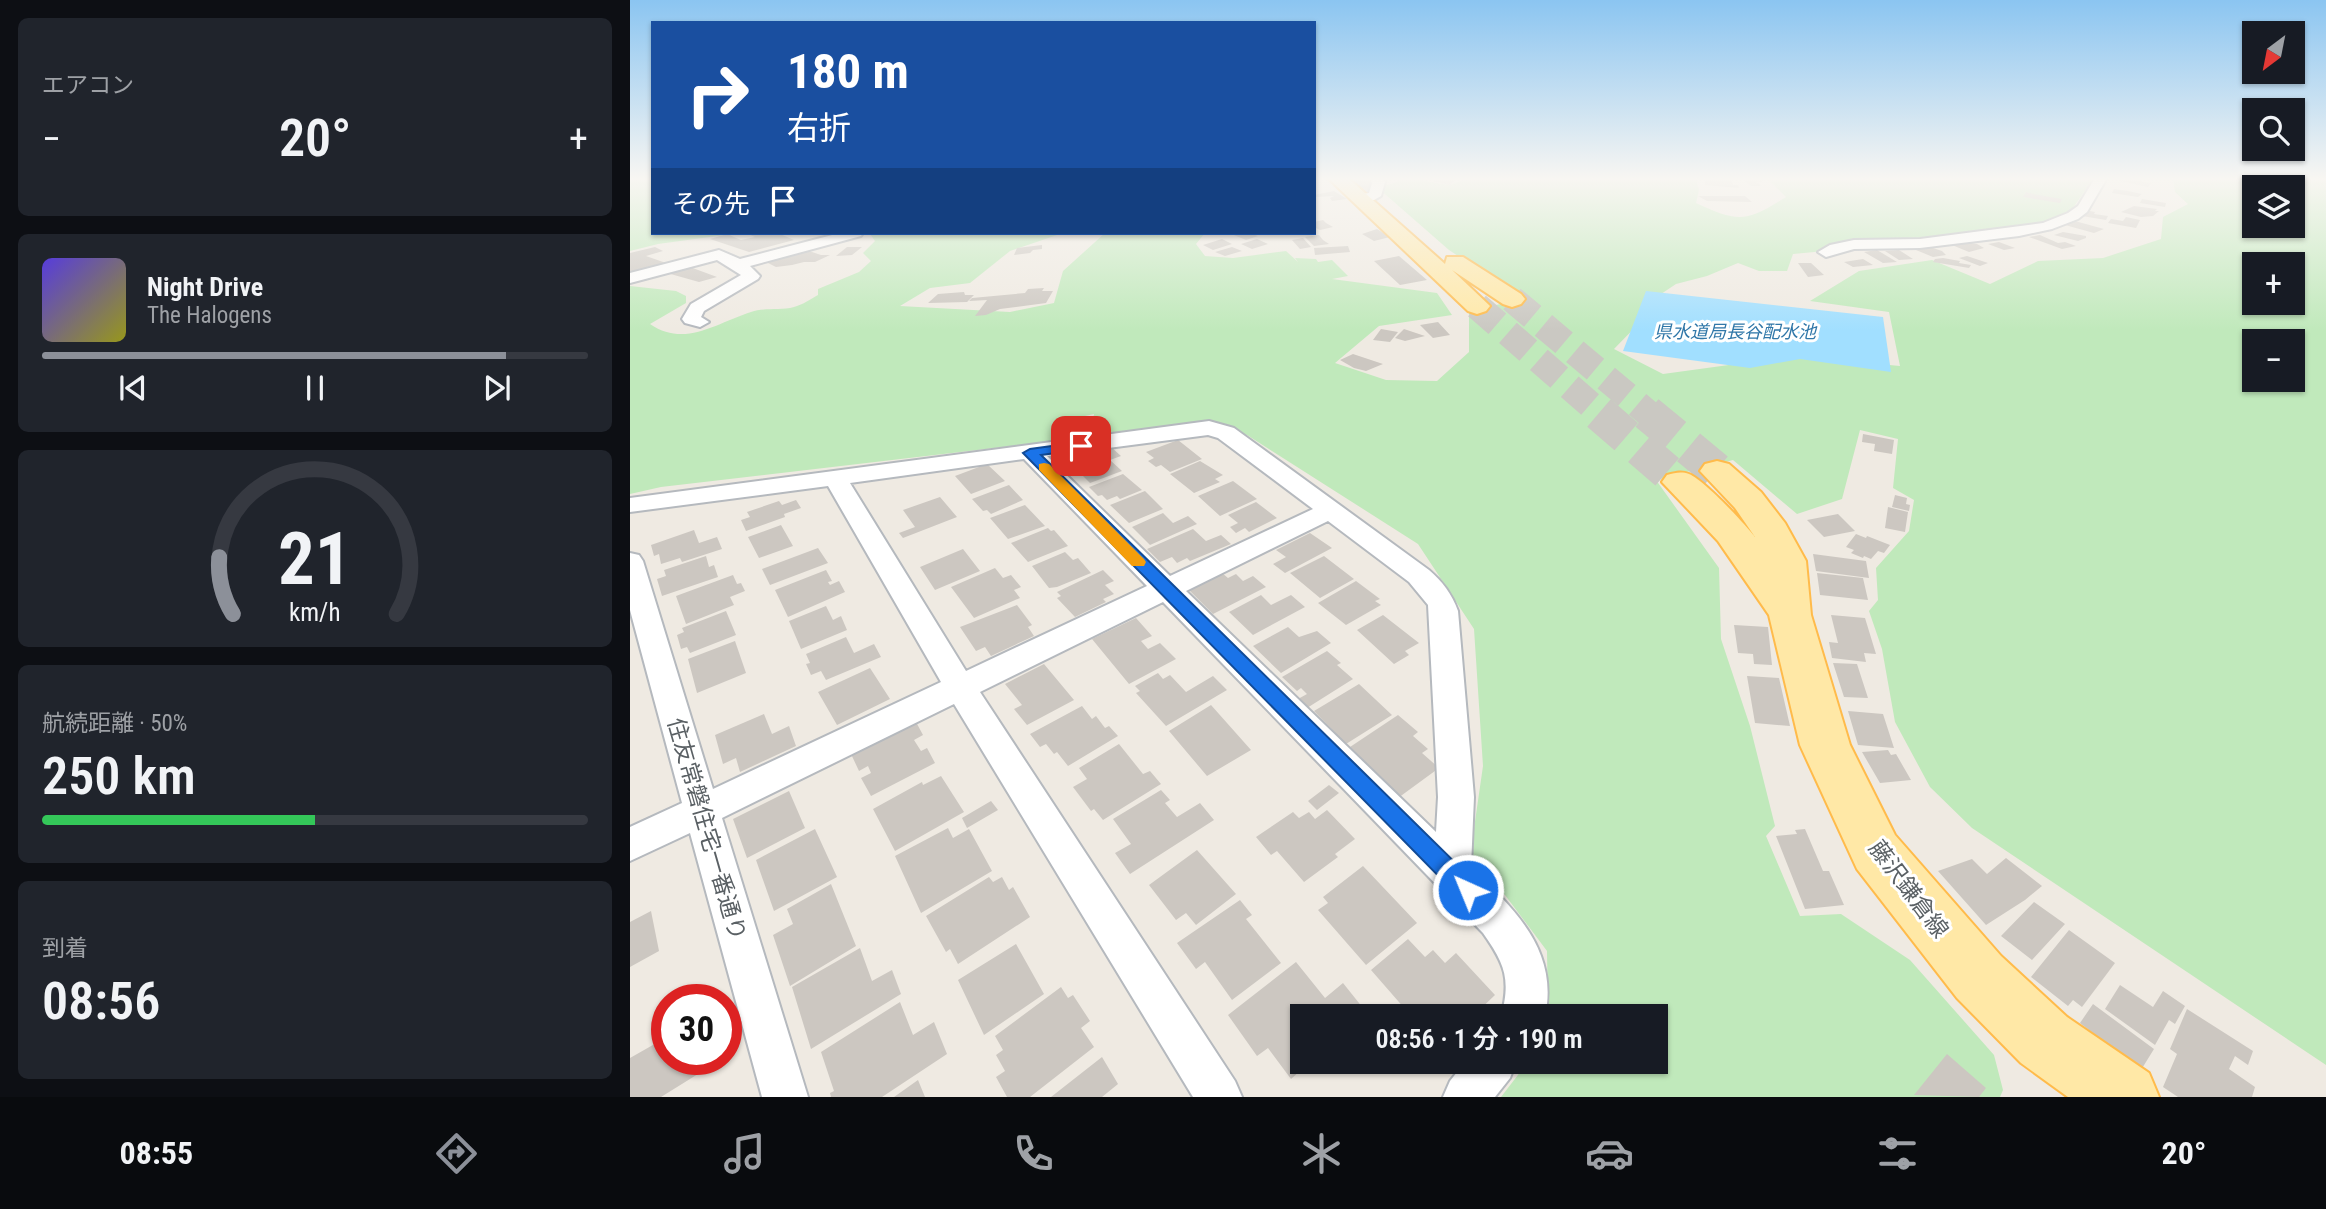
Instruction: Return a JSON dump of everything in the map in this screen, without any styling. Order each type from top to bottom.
[{"type":"main road","points":[[1394,229],[1477,306]]},
{"type":"main road","points":[[1398,229],[1479,276],[1512,299]]},
{"type":"main road","name":"藤沢鎌倉線","points":[[1717,471],[1748,500],[1766,523],[1786,561],[1790,615],[1825,745],[1876,852],[1979,977],[2044,1040],[2125,1097]]},
{"type":"main road","name":"藤沢鎌倉線","points":[[1679,482],[1732,533],[1790,615]]},
{"type":"street","points":[[1826,252],[1840,246],[1926,244],[1960,237],[2014,234],[2031,229]]},
{"type":"street","points":[[738,264],[848,235]]},
{"type":"street","points":[[630,278],[719,255],[738,264],[752,276],[697,308],[691,318],[700,322]]},
{"type":"street","points":[[630,505],[1209,428],[1226,433],[1419,576],[1433,587],[1440,599],[1444,611],[1456,797],[1452,873]]},
{"type":"street","points":[[1030,453],[1452,873],[1515,941],[1528,978],[1525,1004]]},
{"type":"street","points":[[835,478],[960,687],[1219,1097]]},
{"type":"street","points":[[630,845],[1329,511]]},
{"type":"street","name":"住友常磐住宅一番通り","points":[[630,561],[785,1097]]},
{"type":"street","points":[[1466,1097],[1484,1074]]},
{"type":"green space","points":[[630,229],[651,229],[651,235],[724,235],[658,244],[630,251]]},
{"type":"green space","points":[[1425,229],[2035,229],[2017,237],[1954,239],[1793,254],[1787,271],[1759,271],[1738,263],[1707,276],[1676,284],[1655,298],[1650,312],[1614,349],[1663,374],[1794,356],[1900,366],[1889,312],[1810,301],[1859,271],[1932,260],[1990,284],[2038,261],[2103,258],[2161,239],[2162,229],[2242,229],[2242,238],[2305,238],[2305,229],[2326,229],[2326,1065],[1972,828],[1930,787],[1895,722],[1882,649],[1869,611],[1878,600],[1876,568],[1909,531],[1914,500],[1893,488],[1898,439],[1860,430],[1842,499],[1797,514],[1733,460],[1656,480],[1719,568],[1721,639],[1750,726],[1775,826],[1766,836],[1800,916],[1841,914],[1910,960],[1994,1055],[2003,1090],[2000,1097],[1501,1097],[1519,1074],[1668,1074],[1668,1004],[1548,1004],[1547,951],[1505,895],[1469,863],[1483,766],[1474,629],[1418,544],[1247,435],[1206,424],[1089,439],[1094,414],[1085,416],[1080,438],[661,487],[630,494],[630,286],[676,291],[686,296],[686,303],[650,324],[663,331],[688,334],[756,311],[783,309],[806,302],[818,295],[818,289],[859,272],[871,261],[863,253],[875,241],[871,235],[1057,235],[1010,251],[970,283],[930,288],[900,306],[1010,312],[1054,303],[1063,271],[1103,235],[1203,235],[1196,244],[1205,256],[1233,258],[1286,251],[1298,262],[1295,258],[1316,259],[1318,262],[1332,260],[1348,276],[1332,279],[1437,293],[1452,315],[1379,326],[1335,363],[1386,380],[1437,381],[1469,352],[1469,311],[1523,299],[1449,250]]},
{"type":"water","name":"県水道局長谷配水池","points":[[1646,291],[1883,317],[1891,372],[1800,359],[1750,368],[1623,351]]},
{"type":"building","points":[[1377,229],[1390,237],[1374,241],[1362,234]]},
{"type":"building","points":[[2080,229],[2104,229],[2094,233]]},
{"type":"building","points":[[2063,232],[2086,238],[2078,241],[2054,235]]},
{"type":"building","points":[[724,235],[741,240],[755,237],[750,235],[783,235],[794,240],[749,252],[710,239]]},
{"type":"building","points":[[1234,235],[1258,236],[1246,240]]},
{"type":"building","points":[[1319,235],[1329,244],[1314,246],[1305,237]]},
{"type":"building","points":[[2040,235],[2058,243],[2065,242],[2076,246],[2062,249],[2029,237]]},
{"type":"building","points":[[1303,238],[1311,247],[1300,249],[1292,240]]},
{"type":"building","points":[[1222,239],[1232,244],[1213,250],[1203,245]]},
{"type":"building","points":[[1257,239],[1268,244],[1252,249],[1241,244]]},
{"type":"building","points":[[1965,242],[1984,248],[1969,252],[1952,245]]},
{"type":"building","points":[[1999,242],[2015,248],[2004,250],[1988,244]]},
{"type":"building","points":[[1042,245],[1042,249],[1014,255],[1017,248]]},
{"type":"building","points":[[1348,246],[1350,252],[1315,255],[1314,248]]},
{"type":"building","points":[[655,247],[663,251],[646,256],[666,263],[630,272],[630,253]]},
{"type":"building","points":[[847,247],[862,247],[852,255],[836,256]]},
{"type":"building","points":[[1232,247],[1242,251],[1225,256],[1215,252]]},
{"type":"building","points":[[1930,247],[1946,255],[1933,257],[1916,250]]},
{"type":"building","points":[[803,249],[830,255],[815,262],[776,267],[764,261]]},
{"type":"building","points":[[1877,250],[1897,262],[1883,263],[1864,252]]},
{"type":"building","points":[[1899,250],[1913,259],[1899,260],[1885,251]]},
{"type":"building","points":[[1399,256],[1427,280],[1400,285],[1374,261]]},
{"type":"building","points":[[1967,256],[1988,263],[1980,266],[1959,258]]},
{"type":"building","points":[[1943,258],[1971,265],[1969,268],[1933,262]]},
{"type":"building","points":[[1863,259],[1873,265],[1853,267],[1844,262]]},
{"type":"building","points":[[1798,263],[1811,263],[1824,275],[1808,277]]},
{"type":"building","points":[[690,267],[717,277],[699,282],[667,273]]},
{"type":"building","points":[[1044,288],[1042,291],[1053,291],[1046,303],[1000,309],[986,315],[975,316],[987,300],[969,301],[972,298],[1025,293],[1028,289]]},
{"type":"building","points":[[964,292],[965,295],[974,295],[967,302],[928,303],[938,294]]},
{"type":"building","points":[[1438,322],[1450,335],[1433,338],[1420,325]]},
{"type":"building","points":[[1381,329],[1398,332],[1390,342],[1373,340]]},
{"type":"building","points":[[1404,329],[1425,336],[1405,341],[1395,338]]},
{"type":"building","points":[[1353,354],[1383,364],[1366,371],[1340,360]]},
{"type":"building","points":[[1863,434],[1894,440],[1892,454],[1874,451],[1875,444],[1862,442]]},
{"type":"building","points":[[1178,440],[1202,459],[1170,472],[1161,465],[1156,467],[1148,461],[1154,458],[1146,452]]},
{"type":"building","points":[[1111,447],[1121,456],[1110,460],[1122,471],[1090,483],[1069,462]]},
{"type":"building","points":[[1200,461],[1223,475],[1215,479],[1220,482],[1194,493],[1170,474]]},
{"type":"building","points":[[987,464],[1005,481],[971,494],[955,476]]},
{"type":"building","points":[[1123,474],[1142,490],[1120,499],[1117,496],[1107,500],[1089,487]]},
{"type":"building","points":[[1233,481],[1257,499],[1220,516],[1198,496]]},
{"type":"building","points":[[1009,485],[1023,500],[991,514],[987,510],[983,511],[972,499]]},
{"type":"building","points":[[1145,491],[1163,509],[1129,523],[1110,505]]},
{"type":"building","points":[[1895,495],[1907,498],[1909,511],[1892,507]]},
{"type":"building","points":[[940,497],[957,517],[903,538],[899,533],[915,527],[903,510]]},
{"type":"building","points":[[796,500],[801,508],[784,514],[785,517],[746,531],[741,520],[750,517],[747,512],[779,501],[782,505]]},
{"type":"building","points":[[1256,502],[1277,518],[1249,532],[1245,528],[1236,533],[1230,527],[1238,523],[1228,515]]},
{"type":"building","points":[[1025,505],[1045,526],[1008,539],[990,518]]},
{"type":"building","points":[[1888,507],[1908,512],[1905,532],[1885,528]]},
{"type":"building","points":[[1163,513],[1173,523],[1188,516],[1197,524],[1150,545],[1132,527]]},
{"type":"building","points":[[1838,514],[1855,531],[1824,537],[1807,520]]},
{"type":"building","points":[[781,525],[793,546],[759,558],[748,537]]},
{"type":"building","points":[[1048,528],[1054,530],[1068,546],[1028,562],[1011,543]]},
{"type":"building","points":[[1193,529],[1206,541],[1221,535],[1231,544],[1190,561],[1187,558],[1177,563],[1172,557],[1160,562],[1147,549]]},
{"type":"building","points":[[694,530],[699,543],[717,537],[722,549],[682,562],[680,558],[661,564],[659,554],[654,556],[651,545]]},
{"type":"building","points":[[1310,533],[1332,548],[1285,573],[1273,564],[1286,557],[1276,550]]},
{"type":"building","points":[[1856,534],[1890,545],[1884,553],[1878,551],[1871,559],[1864,556],[1863,558],[1851,553],[1854,550],[1846,547]]},
{"type":"building","points":[[818,548],[828,563],[770,585],[762,569]]},
{"type":"building","points":[[963,549],[980,571],[935,590],[920,567]]},
{"type":"building","points":[[1065,552],[1073,560],[1078,558],[1091,573],[1049,588],[1032,566]]},
{"type":"building","points":[[1813,554],[1866,561],[1869,578],[1816,571]]},
{"type":"building","points":[[706,556],[709,567],[714,565],[718,577],[662,596],[657,579],[666,576],[664,570]]},
{"type":"building","points":[[1324,556],[1354,579],[1320,598],[1290,573]]},
{"type":"building","points":[[995,568],[1003,578],[1011,575],[1021,587],[1014,590],[1020,598],[974,618],[951,587]]},
{"type":"building","points":[[826,570],[832,581],[828,582],[830,585],[839,581],[845,592],[788,617],[775,590]]},
{"type":"building","points":[[1103,570],[1114,581],[1105,585],[1114,594],[1103,599],[1106,602],[1075,617],[1057,598],[1061,596],[1057,592]]},
{"type":"building","points":[[1222,573],[1228,578],[1236,574],[1243,581],[1253,576],[1266,587],[1213,614],[1188,589]]},
{"type":"building","points":[[1817,573],[1863,578],[1868,600],[1820,595]]},
{"type":"building","points":[[733,575],[737,584],[741,583],[745,591],[730,597],[734,605],[686,624],[676,596]]},
{"type":"building","points":[[1356,581],[1380,599],[1375,601],[1381,605],[1346,625],[1318,603]]},
{"type":"building","points":[[1261,595],[1271,605],[1291,595],[1305,607],[1253,635],[1229,612]]},
{"type":"building","points":[[1017,605],[1032,625],[1028,627],[1034,636],[991,656],[985,647],[976,651],[960,627]]},
{"type":"building","points":[[826,606],[833,620],[841,616],[847,630],[801,649],[789,621]]},
{"type":"building","points":[[726,611],[736,635],[690,653],[687,647],[681,649],[677,635],[684,632],[682,628]]},
{"type":"building","points":[[1383,615],[1419,643],[1405,651],[1409,655],[1394,664],[1357,630]]},
{"type":"building","points":[[1831,615],[1865,618],[1876,654],[1864,653],[1866,662],[1832,658],[1829,642],[1838,643]]},
{"type":"building","points":[[1136,618],[1152,636],[1141,641],[1148,649],[1160,643],[1176,659],[1129,684],[1092,639]]},
{"type":"building","points":[[1734,625],[1768,627],[1772,665],[1754,664],[1753,654],[1738,653]]},
{"type":"building","points":[[1288,627],[1299,637],[1317,631],[1331,643],[1281,673],[1253,646]]},
{"type":"building","points":[[846,637],[854,653],[874,644],[881,657],[826,680],[821,671],[811,675],[806,664],[810,663],[806,654]]},
{"type":"building","points":[[735,641],[746,673],[697,693],[688,659]]},
{"type":"building","points":[[1327,651],[1341,663],[1337,665],[1353,679],[1307,708],[1298,699],[1307,694],[1301,688],[1297,691],[1282,677]]},
{"type":"building","points":[[1833,663],[1857,664],[1868,698],[1844,697]]},
{"type":"building","points":[[1044,664],[1074,700],[1027,725],[1014,709],[1022,705],[1005,684]]},
{"type":"building","points":[[870,668],[890,699],[837,725],[818,692]]},
{"type":"building","points":[[1158,673],[1163,679],[1170,675],[1186,692],[1213,676],[1227,690],[1166,726],[1136,693],[1140,691],[1135,686]]},
{"type":"building","points":[[1747,676],[1779,678],[1790,726],[1755,723]]},
{"type":"building","points":[[1359,684],[1392,715],[1346,744],[1314,711]]},
{"type":"building","points":[[1211,705],[1251,750],[1207,776],[1169,731]]},
{"type":"building","points":[[1082,706],[1092,719],[1096,716],[1105,728],[1109,726],[1118,736],[1068,766],[1057,752],[1054,754],[1046,744],[1040,747],[1030,734]]},
{"type":"building","points":[[1848,711],[1883,714],[1894,748],[1858,745]]},
{"type":"building","points":[[764,714],[772,734],[789,726],[796,746],[740,772],[736,758],[723,764],[715,735]]},
{"type":"building","points":[[1398,715],[1418,732],[1413,736],[1428,749],[1422,753],[1439,768],[1398,798],[1347,749]]},
{"type":"building","points":[[916,722],[923,735],[914,740],[921,751],[927,748],[935,763],[871,796],[861,778],[871,773],[868,766],[859,771],[851,754]]},
{"type":"building","points":[[1119,744],[1143,774],[1150,771],[1161,784],[1103,820],[1094,809],[1091,811],[1073,787],[1087,779],[1079,768]]},
{"type":"building","points":[[1888,750],[1891,755],[1896,754],[1911,780],[1880,783],[1862,752]]},
{"type":"building","points":[[941,776],[964,812],[895,851],[873,809],[922,782],[923,785]]},
{"type":"building","points":[[1329,785],[1339,793],[1317,810],[1308,801]]},
{"type":"building","points":[[1161,790],[1170,800],[1165,803],[1177,817],[1200,803],[1214,820],[1130,874],[1115,853],[1131,844],[1113,819]]},
{"type":"building","points":[[789,791],[805,828],[747,858],[733,819]]},
{"type":"building","points":[[991,801],[998,810],[967,828],[962,818]]},
{"type":"building","points":[[1327,810],[1355,839],[1335,854],[1338,857],[1304,882],[1277,851],[1271,855],[1256,837],[1293,812],[1299,818],[1309,812],[1315,819]]},
{"type":"building","points":[[948,828],[953,838],[969,829],[992,871],[921,913],[895,856]]},
{"type":"building","points":[[815,829],[837,877],[774,911],[756,860]]},
{"type":"building","points":[[1805,829],[1823,871],[1829,871],[1844,905],[1805,909],[1776,836],[1797,834],[1795,830]]},
{"type":"building","points":[[1197,850],[1236,894],[1196,925],[1186,913],[1176,920],[1149,885]]},
{"type":"building","points":[[2006,858],[2042,886],[1986,925],[1938,871],[1972,859],[1987,874]]},
{"type":"building","points":[[1363,866],[1417,923],[1366,965],[1318,910],[1328,903],[1323,897]]},
{"type":"building","points":[[989,877],[993,882],[1002,877],[1009,890],[1013,887],[1030,917],[958,964],[950,949],[946,952],[926,916]]},
{"type":"building","points":[[831,884],[856,946],[790,986],[773,935],[793,924],[787,909]]},
{"type":"building","points":[[1240,900],[1252,915],[1246,919],[1281,963],[1232,1000],[1205,962],[1196,969],[1177,943]]},
{"type":"building","points":[[2034,902],[2065,924],[2032,960],[2001,936]]},
{"type":"building","points":[[651,911],[659,951],[630,967],[630,922]]},
{"type":"building","points":[[2069,930],[2115,963],[2082,1007],[2073,1000],[2068,1006],[2031,977]]},
{"type":"building","points":[[1408,939],[1425,957],[1433,950],[1445,963],[1456,953],[1495,995],[1486,1004],[1401,1004],[1371,970]]},
{"type":"building","points":[[1016,944],[1044,994],[984,1035],[958,980]]},
{"type":"building","points":[[860,948],[872,981],[892,970],[901,994],[811,1049],[792,987]]},
{"type":"building","points":[[1296,962],[1325,998],[1343,983],[1360,1004],[1290,1004],[1290,1074],[1297,1074],[1291,1079],[1268,1048],[1257,1056],[1228,1015]]},
{"type":"building","points":[[2120,985],[2153,1007],[2163,991],[2185,1006],[2175,1024],[2169,1020],[2155,1045],[2105,1009]]},
{"type":"building","points":[[1061,987],[1068,998],[1073,995],[1090,1021],[1081,1028],[1094,1047],[1030,1097],[1007,1097],[996,1077],[1005,1071],[996,1055],[1003,1050],[995,1036]]},
{"type":"building","points":[[900,1002],[913,1035],[934,1022],[947,1054],[882,1097],[831,1097],[830,1093],[834,1091],[821,1052]]},
{"type":"building","points":[[2093,1004],[2154,1049],[2141,1070],[2080,1023]]},
{"type":"building","points":[[2187,1009],[2253,1051],[2248,1065],[2235,1056],[2229,1069],[2255,1087],[2252,1097],[2178,1097],[2163,1087],[2177,1054],[2170,1049]]},
{"type":"building","points":[[651,1046],[651,1075],[696,1075],[661,1097],[630,1097],[630,1058]]},
{"type":"building","points":[[1947,1054],[1986,1088],[1979,1097],[1914,1095]]},
{"type":"building","points":[[1102,1057],[1118,1084],[1102,1097],[1051,1097]]},
{"type":"building","points":[[918,1080],[925,1097],[894,1097]]},
{"type":"tunnel","points":[[1512,299],[1649,414]]},
{"type":"tunnel","points":[[1477,306],[1601,414]]},
{"type":"tunnel","points":[[1599,413],[1679,482]]},
{"type":"tunnel","points":[[1647,413],[1717,471]]},
{"type":"slow traffic","points":[[1044,467],[1138,562]]},
{"type":"route","points":[[1081,446],[1030,453],[1468,890]]}]
